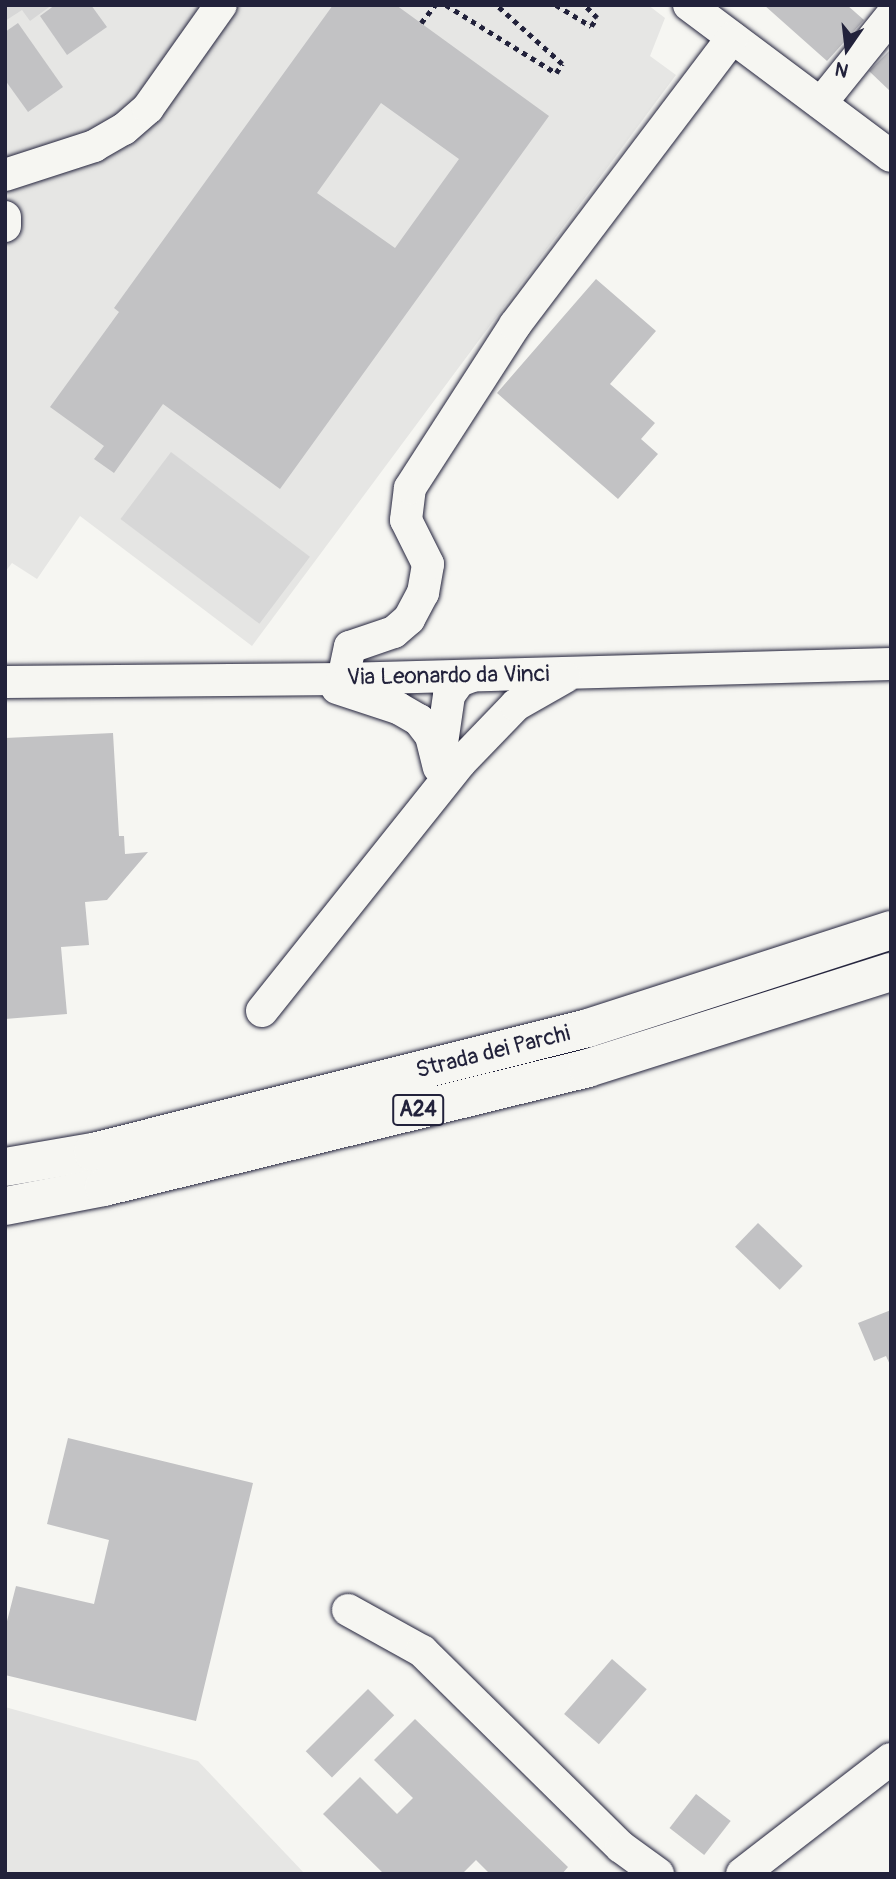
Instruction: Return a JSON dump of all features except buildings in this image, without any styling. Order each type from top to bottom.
[{"type":"highway","name":"Strada dei Parchi","points":[[5,1167],[93,1152],[588,1028],[891,930]]},
{"type":"highway","name":"Strada dei Parchi","points":[[5,1206],[104,1187],[587,1068],[891,972]]},
{"type":"street","points":[[5,175],[94,146],[124,130],[148,108],[221,5]]},
{"type":"street","points":[[689,5],[891,156]]},
{"type":"street","points":[[821,103],[891,16]]},
{"type":"street","points":[[343,679],[350,647],[394,632],[409,618],[423,593],[428,564],[406,520],[410,488],[519,318],[732,38]]},
{"type":"street","points":[[5,217],[5,226]]},
{"type":"street","name":"Via Leonardo da Vinci","points":[[5,682],[309,680],[891,664]]},
{"type":"street","points":[[449,765],[516,705],[572,673]]},
{"type":"street","points":[[262,1011],[428,798],[449,765],[482,729],[489,706],[484,686],[472,676],[459,681],[448,699],[449,765]]},
{"type":"street","points":[[309,680],[414,717],[431,736],[449,765]]},
{"type":"street","points":[[348,1610],[422,1651],[621,1847],[658,1874]]},
{"type":"street","points":[[742,1874],[891,1759]]},
{"type":"path","points":[[421,23],[435,5]]},
{"type":"path","points":[[446,5],[556,73],[562,64],[495,5]]},
{"type":"path","points":[[556,5],[591,26],[597,18],[584,5]]},
{"type":"shaded area","points":[[5,5],[648,5],[665,18],[650,56],[676,75],[252,646],[80,516],[37,579],[12,563],[5,572]]},
{"type":"shaded area","points":[[5,5],[52,5],[30,21],[22,10],[5,21]]},
{"type":"shaded area","points":[[171,452],[310,557],[259,624],[120,519]]},
{"type":"shaded area","points":[[5,1707],[198,1761],[305,1874],[5,1874]]}]
